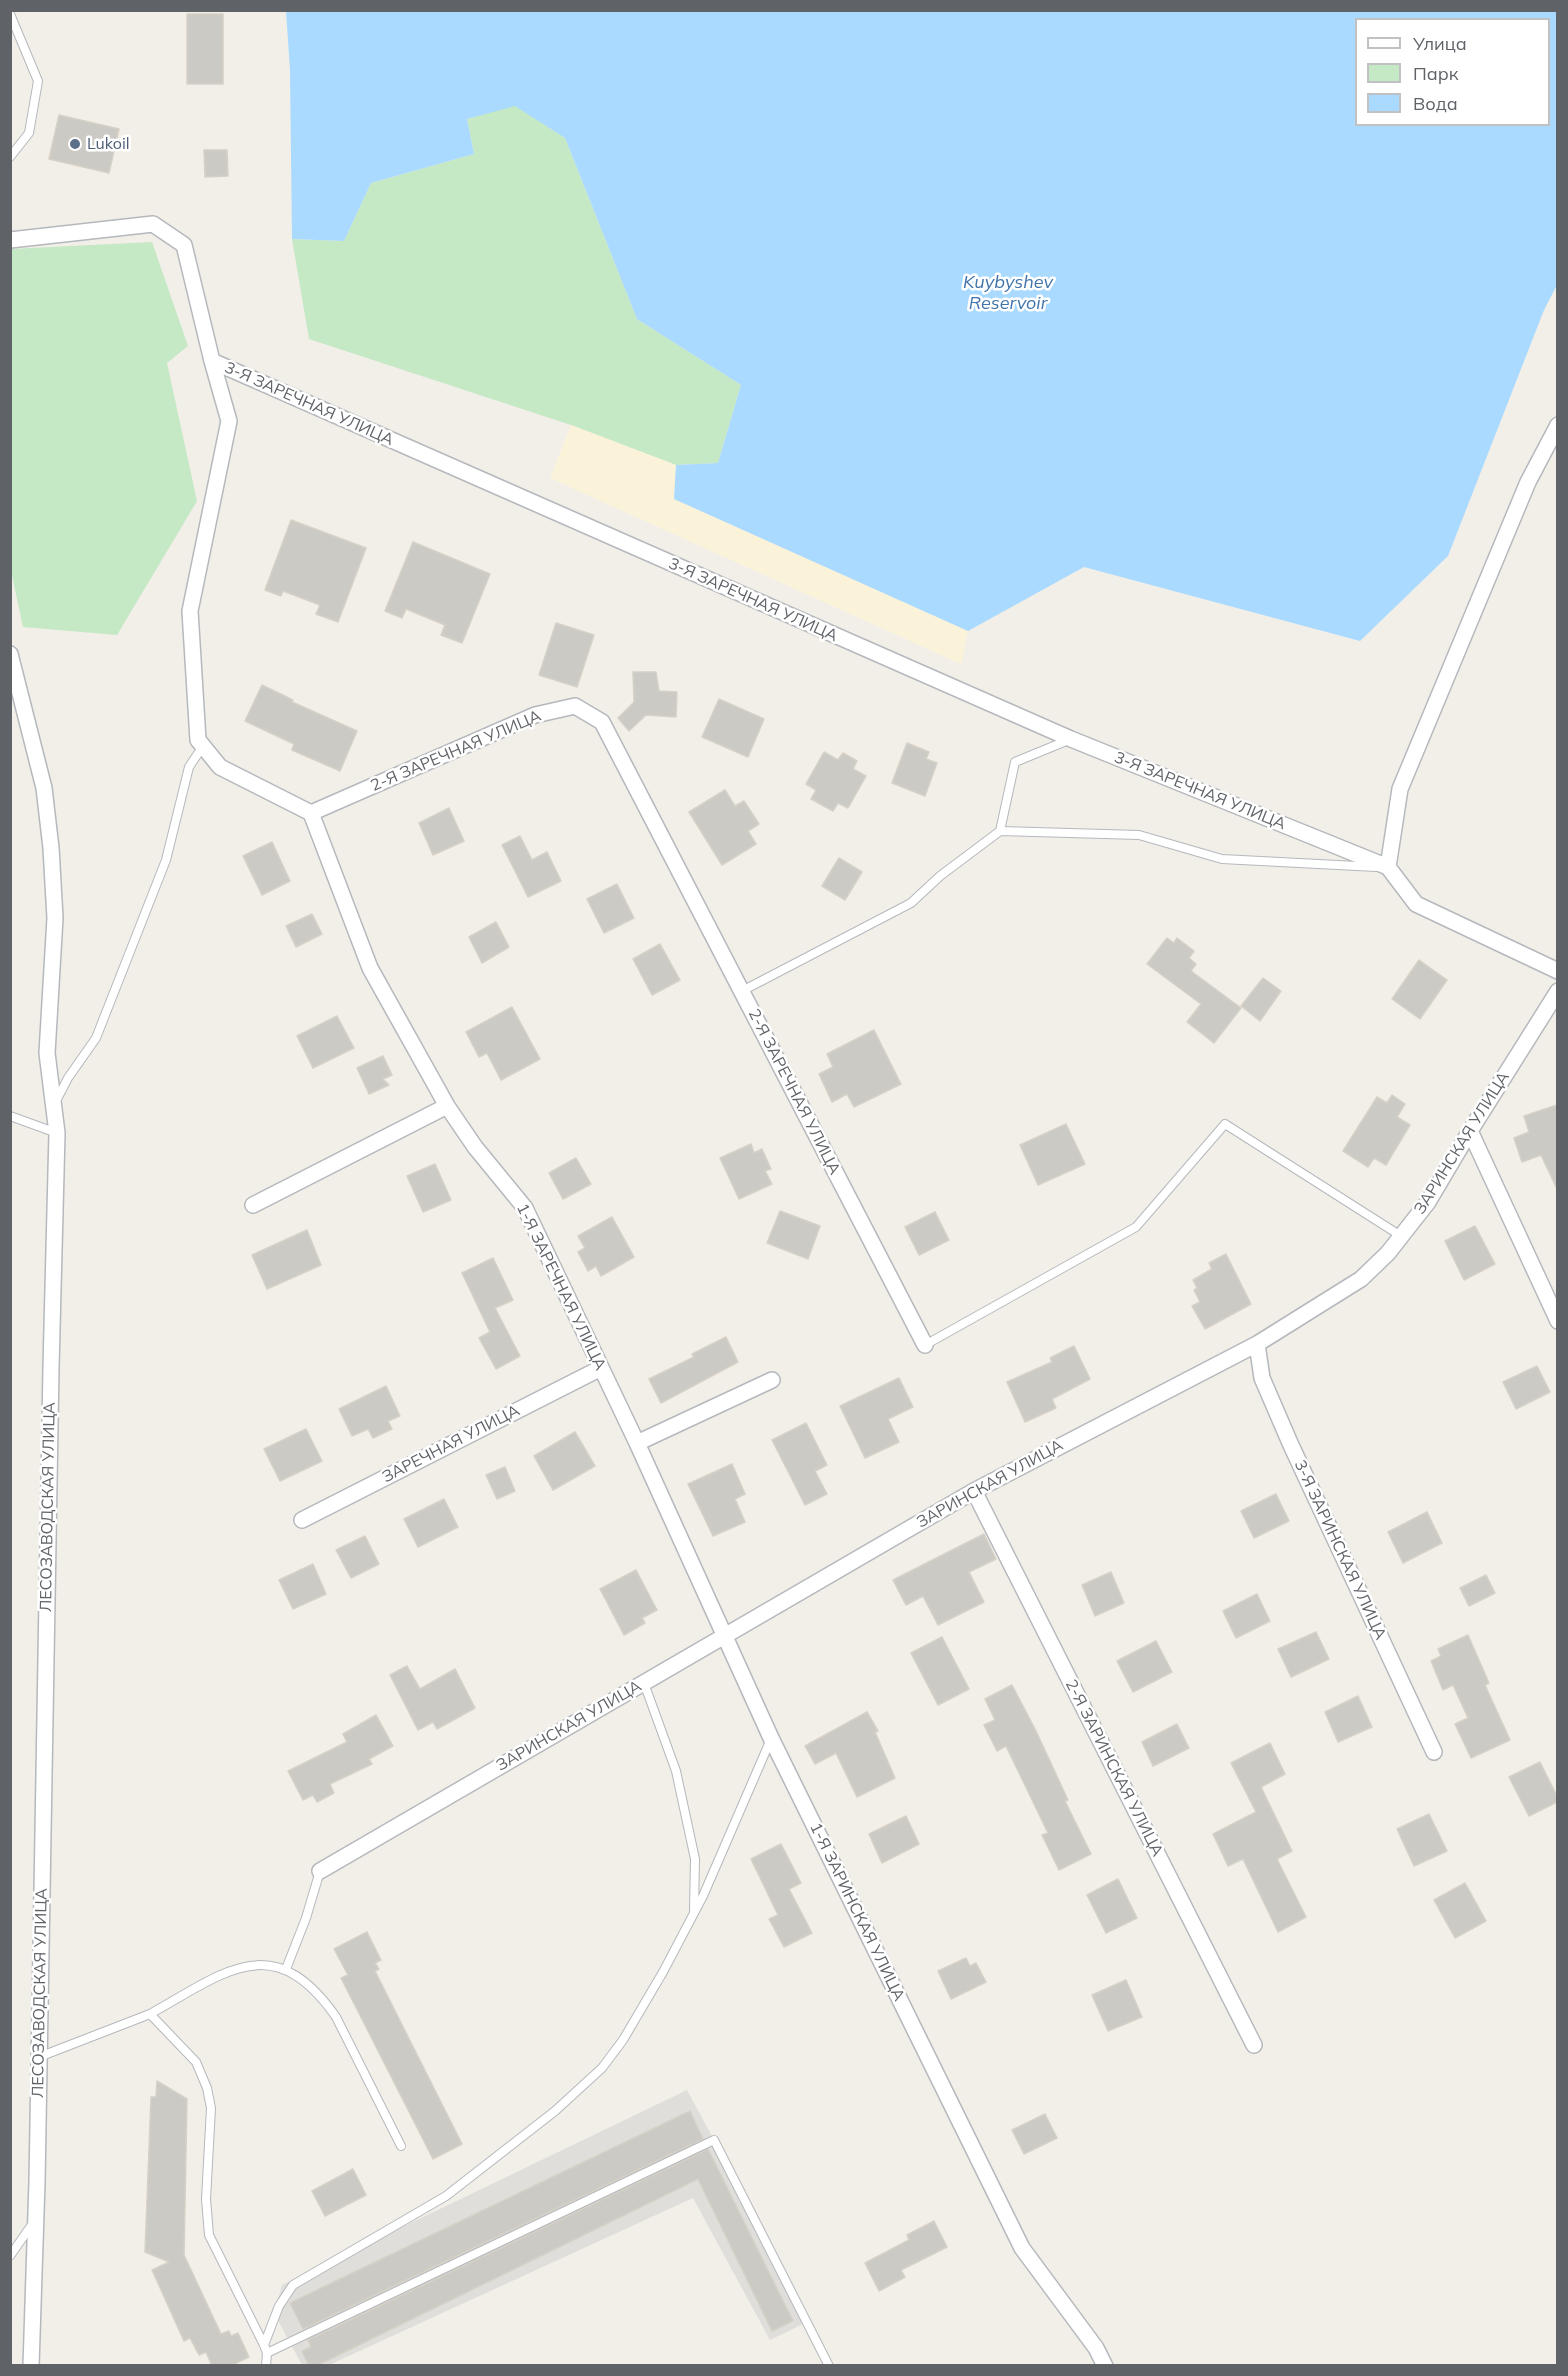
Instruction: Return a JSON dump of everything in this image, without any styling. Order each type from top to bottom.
[{"type":"street","name":"3-Я ЗАРЕЧНАЯ УЛИЦА","points":[[10,240],[153,224],[184,245],[212,361],[1071,739],[1388,867]]},
{"type":"street","points":[[212,361],[228,421],[190,611],[198,740],[220,767],[311,813]]},
{"type":"street","points":[[1557,425],[1528,482],[1400,789],[1388,867],[1416,904],[1557,971]]},
{"type":"street","name":"ЛЕСОЗАВОДСКАЯ УЛИЦА","points":[[10,654],[44,788],[56,918],[47,1053],[57,1133],[36,2218],[31,2366]]},
{"type":"street","name":"2-Я ЗАРЕЧНАЯ УЛИЦА","points":[[311,813],[535,716],[575,706],[602,722],[925,1345]]},
{"type":"street","name":"1-Я ЗАРЕЧНАЯ УЛИЦА","points":[[311,813],[370,968],[447,1106],[476,1147],[525,1208],[637,1443]]},
{"type":"street","name":"ЗАРИНСКАЯ УЛИЦА","points":[[320,1870],[974,1491],[1257,1344],[1360,1279],[1401,1236],[1428,1202],[1557,991]]},
{"type":"street","points":[[253,1205],[447,1106]]},
{"type":"street","points":[[1470,1131],[1557,1321]]},
{"type":"street","name":"3-Я ЗАРИНСКАЯ УЛИЦА","points":[[1257,1344],[1263,1378],[1290,1443],[1434,1752]]},
{"type":"street","name":"ЗАРЕЧНАЯ УЛИЦА","points":[[302,1520],[601,1368]]},
{"type":"street","points":[[637,1443],[772,1380]]},
{"type":"street","name":"1-Я ЗАРИНСКАЯ УЛИЦА","points":[[637,1443],[771,1738],[1023,2248],[1096,2348],[1105,2366]]},
{"type":"street","name":"2-Я ЗАРИНСКАЯ УЛИЦА","points":[[974,1491],[1254,2044]]},
{"type":"lane","points":[[10,14],[38,81],[29,133],[10,157]]},
{"type":"lane","points":[[1000,831],[1015,762],[1071,739]]},
{"type":"lane","points":[[54,1106],[68,1078],[96,1038],[166,860],[178,802],[189,767],[203,746]]},
{"type":"lane","points":[[742,991],[911,903],[940,876],[1000,831],[1139,835],[1222,860],[1388,867]]},
{"type":"lane","points":[[10,1116],[57,1133]]},
{"type":"lane","points":[[925,1345],[1136,1227],[1225,1124],[1401,1236]]},
{"type":"lane","points":[[644,1683],[676,1771],[695,1859],[694,1913]]},
{"type":"lane","points":[[266,2366],[266,2349],[279,2306],[293,2285],[446,2196],[555,2111],[602,2068],[623,2040],[694,1913],[771,1738]]},
{"type":"lane","points":[[285,1969],[306,1918],[320,1870]]},
{"type":"lane","points":[[39,2057],[150,2014],[217,1977],[248,1965],[268,1964],[285,1969],[304,1982],[324,2000],[336,2016],[401,2146]]},
{"type":"lane","points":[[150,2014],[196,2062],[207,2088],[211,2108],[206,2199],[209,2235],[266,2349]]},
{"type":"lane","points":[[266,2349],[714,2140],[829,2366]]},
{"type":"lane","points":[[10,2256],[36,2218]]},
{"type":"shaded area","points":[[687,2090],[805,2323],[770,2340],[693,2198],[329,2365],[302,2365],[274,2313],[282,2285]]},
{"type":"green space","points":[[515,105],[565,138],[637,319],[741,385],[718,463],[676,465],[571,425],[309,339],[292,239],[344,241],[371,183],[474,154],[467,119]]},
{"type":"green space","points":[[152,242],[188,346],[167,363],[197,501],[117,635],[23,627],[10,566],[11,249]]},
{"type":"sand","points":[[571,425],[676,465],[674,499],[968,631],[961,664],[550,478]]},
{"type":"water","name":"Kuybyshev Reservoir","points":[[286,11],[1557,11],[1557,285],[1544,310],[1448,556],[1360,641],[1084,567],[968,631],[674,499],[676,465],[718,463],[741,385],[637,319],[565,138],[515,106],[467,119],[474,154],[371,183],[344,241],[292,239],[290,70]]},
{"type":"building","points":[[187,14],[223,14],[223,84],[187,84]]},
{"type":"building","points":[[59,115],[119,129],[109,173],[49,159]]},
{"type":"building","points":[[204,150],[227,150],[228,176],[205,177]]},
{"type":"building","points":[[291,520],[366,548],[338,622],[316,614],[320,605],[283,591],[281,596],[265,590]]},
{"type":"building","points":[[413,542],[490,574],[462,643],[441,635],[445,625],[406,609],[402,618],[385,611]]},
{"type":"building","points":[[556,623],[594,635],[577,687],[539,675]]},
{"type":"building","points":[[633,672],[656,672],[659,691],[677,692],[676,717],[646,715],[629,731],[618,718],[634,702]]},
{"type":"building","points":[[262,685],[293,700],[292,702],[357,731],[340,771],[292,750],[294,744],[245,721]]},
{"type":"building","points":[[719,699],[764,719],[748,757],[702,737]]},
{"type":"building","points":[[907,743],[929,752],[926,759],[937,763],[925,796],[892,783]]},
{"type":"building","points":[[824,752],[838,760],[843,753],[857,761],[853,769],[866,776],[848,808],[838,803],[833,811],[811,799],[816,790],[806,784]]},
{"type":"building","points":[[725,790],[735,806],[744,801],[759,824],[748,831],[756,844],[722,865],[689,812]]},
{"type":"building","points":[[449,808],[464,841],[433,855],[419,823]]},
{"type":"building","points":[[520,836],[532,860],[547,852],[561,881],[528,897],[502,845]]},
{"type":"building","points":[[272,842],[290,881],[262,895],[243,856]]},
{"type":"building","points":[[839,858],[862,872],[845,900],[822,886]]},
{"type":"building","points":[[617,884],[634,918],[604,933],[587,899]]},
{"type":"building","points":[[312,914],[322,934],[296,947],[286,926]]},
{"type":"building","points":[[496,922],[509,947],[482,963],[469,937]]},
{"type":"building","points":[[1167,938],[1174,943],[1177,938],[1194,951],[1189,958],[1196,964],[1191,971],[1241,1008],[1214,1043],[1187,1022],[1201,1004],[1147,964]]},
{"type":"building","points":[[660,944],[680,980],[652,995],[633,959]]},
{"type":"building","points":[[1419,960],[1447,980],[1420,1019],[1392,999]]},
{"type":"building","points":[[1263,978],[1281,991],[1260,1021],[1241,1006]]},
{"type":"building","points":[[512,1007],[540,1059],[501,1080],[487,1053],[479,1057],[466,1032]]},
{"type":"building","points":[[337,1016],[354,1048],[313,1068],[297,1036]]},
{"type":"building","points":[[874,1030],[901,1084],[854,1107],[847,1094],[832,1102],[819,1074],[833,1067],[827,1054]]},
{"type":"building","points":[[383,1056],[392,1075],[383,1079],[389,1085],[369,1094],[357,1068]]},
{"type":"building","points":[[1392,1095],[1405,1104],[1397,1117],[1410,1125],[1386,1165],[1374,1158],[1368,1167],[1343,1151],[1377,1097],[1387,1103]]},
{"type":"building","points":[[1557,1105],[1557,1189],[1541,1155],[1522,1162],[1514,1138],[1529,1132],[1524,1116]]},
{"type":"building","points":[[1066,1124],[1085,1164],[1038,1185],[1020,1145]]},
{"type":"building","points":[[751,1144],[754,1153],[762,1149],[771,1169],[765,1171],[772,1184],[739,1199],[720,1158]]},
{"type":"building","points":[[576,1158],[591,1184],[563,1199],[549,1173]]},
{"type":"building","points":[[435,1164],[451,1200],[423,1212],[407,1176]]},
{"type":"building","points":[[780,1211],[820,1226],[808,1259],[767,1243]]},
{"type":"building","points":[[935,1212],[949,1240],[919,1255],[905,1227]]},
{"type":"building","points":[[612,1217],[634,1257],[601,1276],[596,1266],[588,1271],[578,1252],[585,1248],[578,1236]]},
{"type":"building","points":[[1475,1226],[1495,1264],[1464,1280],[1445,1241]]},
{"type":"building","points":[[307,1230],[321,1265],[267,1289],[252,1255]]},
{"type":"building","points":[[1226,1254],[1251,1304],[1205,1329],[1192,1306],[1200,1302],[1194,1290],[1197,1288],[1193,1280],[1212,1269],[1209,1263]]},
{"type":"building","points":[[493,1258],[513,1300],[495,1308],[520,1356],[496,1369],[479,1338],[490,1332],[462,1273]]},
{"type":"building","points":[[726,1337],[738,1362],[661,1403],[649,1379],[694,1357],[692,1354]]},
{"type":"building","points":[[1074,1346],[1090,1379],[1052,1399],[1056,1408],[1025,1422],[1007,1382],[1052,1362],[1050,1358]]},
{"type":"building","points":[[1537,1366],[1550,1392],[1516,1409],[1503,1382]]},
{"type":"building","points":[[899,1378],[913,1407],[888,1419],[899,1442],[865,1458],[840,1406]]},
{"type":"building","points":[[386,1386],[400,1416],[388,1421],[392,1429],[373,1438],[368,1429],[352,1436],[339,1409]]},
{"type":"building","points":[[806,1423],[827,1465],[815,1471],[827,1494],[805,1505],[772,1440]]},
{"type":"building","points":[[306,1429],[322,1461],[280,1481],[264,1449]]},
{"type":"building","points":[[575,1432],[595,1466],[553,1490],[534,1456]]},
{"type":"building","points":[[732,1464],[745,1494],[735,1499],[745,1522],[713,1536],[688,1484]]},
{"type":"building","points":[[505,1467],[515,1491],[497,1499],[486,1475]]},
{"type":"building","points":[[1276,1494],[1289,1521],[1254,1538],[1241,1511]]},
{"type":"building","points":[[444,1499],[458,1527],[418,1547],[404,1519]]},
{"type":"building","points":[[1427,1512],[1442,1543],[1403,1563],[1388,1532]]},
{"type":"building","points":[[984,1534],[996,1559],[969,1572],[984,1602],[938,1625],[923,1596],[906,1605],[893,1580]]},
{"type":"building","points":[[365,1536],[379,1564],[351,1578],[336,1550]]},
{"type":"building","points":[[313,1564],[326,1594],[293,1609],[279,1580]]},
{"type":"building","points":[[636,1570],[657,1610],[642,1618],[645,1623],[624,1635],[600,1589]]},
{"type":"building","points":[[1111,1572],[1124,1603],[1095,1616],[1082,1585]]},
{"type":"building","points":[[1486,1575],[1495,1593],[1469,1606],[1460,1588]]},
{"type":"building","points":[[1257,1594],[1270,1621],[1236,1638],[1223,1611]]},
{"type":"building","points":[[1316,1632],[1329,1659],[1291,1677],[1278,1649]]},
{"type":"building","points":[[1468,1635],[1489,1683],[1485,1685],[1510,1740],[1471,1758],[1455,1724],[1468,1718],[1453,1685],[1443,1690],[1431,1661],[1441,1656],[1438,1649]]},
{"type":"building","points":[[942,1637],[969,1689],[938,1705],[911,1653]]},
{"type":"building","points":[[1156,1641],[1172,1672],[1133,1692],[1117,1661]]},
{"type":"building","points":[[407,1666],[420,1689],[455,1669],[475,1708],[437,1729],[433,1722],[418,1730],[390,1675]]},
{"type":"building","points":[[1012,1685],[1036,1731],[1068,1800],[1065,1801],[1091,1854],[1059,1870],[1042,1835],[1048,1833],[1006,1746],[997,1751],[984,1725],[995,1720],[985,1699]]},
{"type":"building","points":[[1358,1696],[1372,1727],[1338,1742],[1325,1712]]},
{"type":"building","points":[[867,1712],[878,1731],[875,1732],[895,1778],[857,1797],[836,1753],[815,1764],[805,1746]]},
{"type":"building","points":[[376,1715],[393,1746],[369,1759],[372,1764],[330,1784],[334,1793],[317,1802],[313,1795],[303,1800],[288,1771],[347,1742],[343,1734]]},
{"type":"building","points":[[1177,1724],[1189,1748],[1153,1766],[1142,1742]]},
{"type":"building","points":[[1270,1743],[1285,1774],[1261,1787],[1292,1851],[1277,1859],[1306,1917],[1278,1932],[1243,1859],[1228,1866],[1213,1834],[1256,1812],[1231,1763]]},
{"type":"building","points":[[1540,1762],[1557,1796],[1557,1802],[1529,1816],[1509,1777]]},
{"type":"building","points":[[1429,1814],[1447,1851],[1414,1866],[1397,1829]]},
{"type":"building","points":[[906,1816],[919,1844],[882,1863],[869,1834]]},
{"type":"building","points":[[781,1844],[801,1883],[789,1889],[812,1933],[784,1947],[769,1919],[778,1915],[751,1859]]},
{"type":"building","points":[[1118,1879],[1137,1918],[1106,1933],[1087,1895]]},
{"type":"building","points":[[1465,1883],[1486,1921],[1455,1938],[1434,1900]]},
{"type":"building","points":[[367,1932],[381,1960],[375,1963],[379,1969],[375,1971],[462,2144],[433,2159],[341,1978],[348,1975],[334,1949]]},
{"type":"building","points":[[966,1958],[970,1966],[976,1963],[986,1982],[951,1999],[938,1971]]},
{"type":"building","points":[[1126,1980],[1142,2017],[1108,2031],[1092,1995]]},
{"type":"building","points":[[157,2081],[187,2099],[184,2255],[221,2334],[229,2331],[231,2336],[238,2333],[249,2357],[230,2366],[212,2366],[206,2352],[199,2355],[190,2338],[184,2341],[152,2270],[169,2262],[145,2252],[151,2097],[156,2097]]},
{"type":"building","points":[[690,2111],[703,2139],[303,2329],[290,2303]]},
{"type":"building","points":[[1045,2114],[1057,2138],[1024,2154],[1012,2130]]},
{"type":"building","points":[[708,2149],[793,2321],[772,2331],[698,2179],[316,2366],[309,2366],[302,2351],[311,2347],[308,2340]]},
{"type":"building","points":[[353,2169],[366,2195],[325,2216],[312,2191]]},
{"type":"building","points":[[934,2221],[947,2247],[901,2270],[905,2277],[879,2291],[865,2263],[909,2240],[907,2235]]},
{"type":"place","name":"Lukoil","points":[[75,144]]}]
